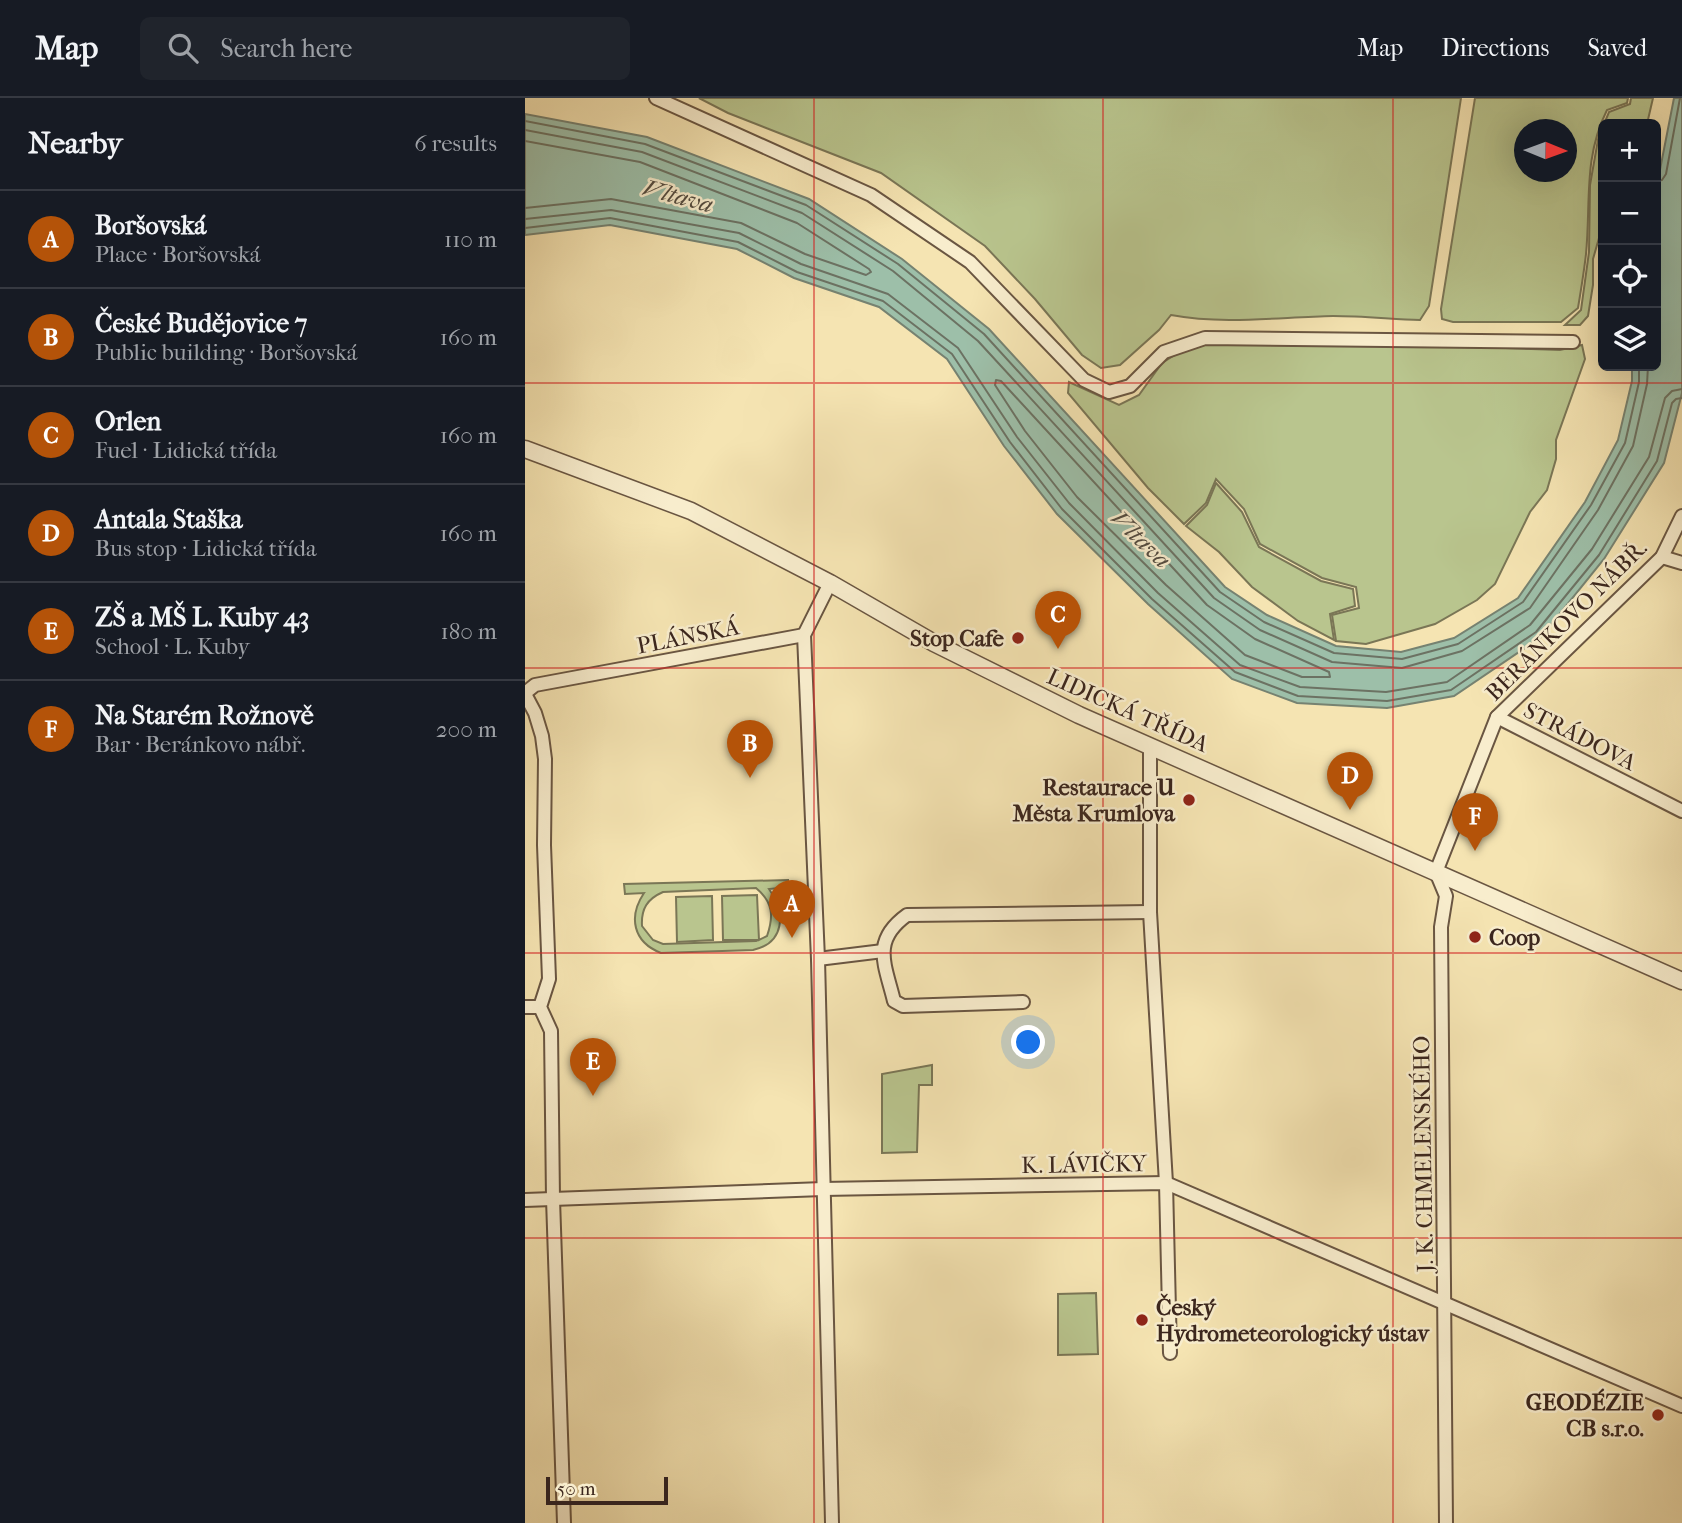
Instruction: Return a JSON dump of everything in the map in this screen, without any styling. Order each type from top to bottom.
[{"type":"street","points":[[656,98],[870,195],[970,262],[1084,380],[1109,392],[1130,386],[1164,352],[1205,338],[1573,342]]},
{"type":"street","name":"LIDICKÁ TŘÍDA","points":[[525,449],[691,511],[830,583],[946,649],[1079,715],[1682,981]]},
{"type":"street","name":"BERÁNKOVO NÁBŘ.","points":[[1436,872],[1497,717],[1662,557],[1682,516]]},
{"type":"street","points":[[1662,557],[1682,563]]},
{"type":"street","points":[[830,583],[804,635],[818,960],[832,1523]]},
{"type":"street","name":"PLÁNSKÁ","points":[[525,694],[535,685],[804,635]]},
{"type":"street","points":[[525,694],[535,713],[545,759],[544,845],[549,979],[540,1007],[551,1031],[564,1523]]},
{"type":"street","name":"STRÁDOVA","points":[[1497,717],[1682,811]]},
{"type":"street","points":[[1150,746],[1150,912],[1166,1183],[1170,1353]]},
{"type":"street","name":"J. K. CHMELENSKÉHO","points":[[1436,872],[1446,896],[1441,927],[1446,1523]]},
{"type":"street","points":[[1024,1002],[903,1006],[894,1001],[883,951],[891,927],[908,915],[1150,912]]},
{"type":"street","points":[[818,960],[883,951]]},
{"type":"street","points":[[525,1007],[540,1007]]},
{"type":"street","name":"K. LÁVIČKY","points":[[525,1200],[823,1189],[1166,1183],[1682,1406]]},
{"type":"green space","points":[[699,98],[1461,98],[1429,306],[1420,320],[1333,316],[1211,320],[1171,315],[1159,330],[1120,365],[1101,368],[1082,355],[1035,299],[985,246],[881,173],[728,113]]},
{"type":"green space","points":[[1475,98],[1628,98],[1627,103],[1607,110],[1603,119],[1598,119],[1589,181],[1586,254],[1578,308],[1561,322],[1453,322],[1442,319],[1441,309]]},
{"type":"green space","points":[[1631,98],[1653,98],[1648,119],[1606,119],[1609,112],[1630,104]]},
{"type":"green space","points":[[1598,140],[1598,242],[1593,259],[1593,285],[1588,316],[1580,325],[1565,325],[1581,310],[1589,252],[1590,185]]},
{"type":"green space","points":[[1342,342],[1560,350],[1582,345],[1585,359],[1556,440],[1556,459],[1547,490],[1530,512],[1495,584],[1477,600],[1435,624],[1366,644],[1336,641],[1332,615],[1359,608],[1356,587],[1322,578],[1260,544],[1244,509],[1216,479],[1206,503],[1184,524],[1148,488],[1068,393],[1069,382],[1119,405],[1139,395],[1162,363],[1178,353],[1204,345]]},
{"type":"green space","points":[[1216,483],[1242,512],[1259,547],[1321,581],[1353,589],[1355,606],[1330,614],[1334,640],[1298,621],[1252,587],[1219,552],[1186,526],[1207,505]]},
{"type":"green space","points":[[788,880],[788,887],[769,889],[775,898],[780,917],[777,934],[764,946],[753,950],[661,953],[644,942],[636,928],[636,911],[644,893],[625,894],[624,884]],"holes":[[[756,888],[762,893],[771,910],[771,922],[767,936],[759,940],[757,895],[722,896],[723,940],[758,940],[756,941],[663,944],[653,940],[642,926],[646,905],[663,892]]]},
{"type":"green space","points":[[712,896],[713,940],[677,942],[676,897]]},
{"type":"green space","points":[[932,1065],[932,1085],[919,1085],[917,1152],[882,1153],[882,1074]]},
{"type":"green space","points":[[1096,1293],[1098,1354],[1058,1355],[1058,1294]]},
{"type":"water","name":"Vltava","points":[[1674,98],[1682,98],[1682,393],[1664,463],[1604,559],[1541,637],[1454,696],[1387,708],[1297,703],[1232,679],[1148,604],[1057,514],[1004,446],[947,359],[879,307],[794,278],[737,249],[610,225],[525,235],[525,114],[647,137],[809,199],[902,259],[989,329],[1225,587],[1267,615],[1336,646],[1401,652],[1454,638],[1518,598],[1585,502],[1618,440],[1632,371],[1661,371],[1661,164]]},
{"type":"place","name":"Stop Cafe","points":[[1018,638]]},
{"type":"place","name":"Orlen","points":[[1058,649]]},
{"type":"place","name":"České Budějovice 7","points":[[750,778]]},
{"type":"place","name":"Restaurace U Města Krumlova","points":[[1189,800]]},
{"type":"place","name":"Antala Staška","points":[[1350,810]]},
{"type":"place","name":"Na Starém Rožnově","points":[[1475,851]]},
{"type":"place","name":"Coop","points":[[1475,937]]},
{"type":"place","name":"Boršovská","points":[[792,938]]},
{"type":"place","name":"ZŠ a MŠ L. Kuby 43","points":[[593,1096]]},
{"type":"place","name":"Český Hydrometeorologický ústav","points":[[1142,1320]]},
{"type":"place","name":"GEODÉZIE CB s.r.o.","points":[[1658,1415]]}]
